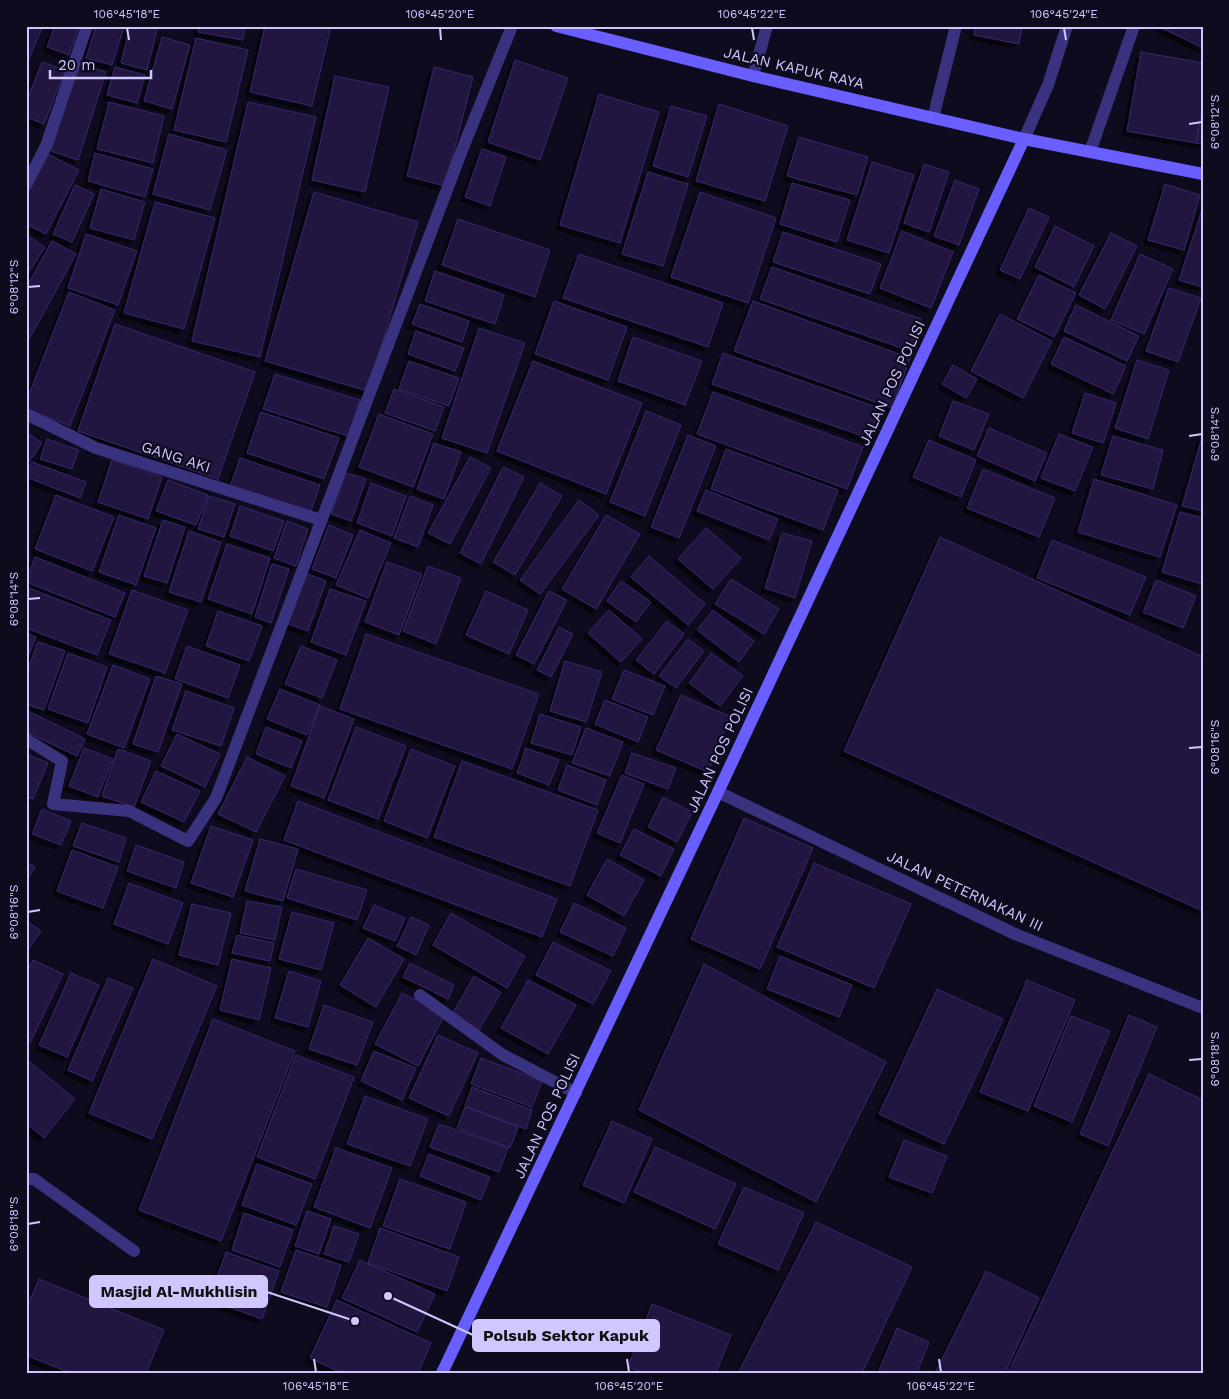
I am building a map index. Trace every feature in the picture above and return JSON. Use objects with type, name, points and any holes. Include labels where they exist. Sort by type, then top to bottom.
[{"type":"street","points":[[26,185],[46,146],[87,26]]},
{"type":"street","points":[[26,739],[62,761],[53,804],[129,811],[188,842],[216,798],[512,26]]},
{"type":"street","name":"JALAN KAPUK RAYA","points":[[556,26],[753,76],[1024,139],[1203,174]]},
{"type":"street","points":[[753,76],[767,26]]},
{"type":"street","points":[[933,118],[956,26]]},
{"type":"street","points":[[1024,139],[1048,85],[1067,26]]},
{"type":"street","points":[[1090,152],[1134,26]]},
{"type":"street","name":"JALAN POS POLISI","points":[[442,1373],[718,792],[1024,139]]},
{"type":"street","name":"GANG AKI","points":[[26,414],[96,448],[321,520]]},
{"type":"street","name":"JALAN PETERNAKAN III","points":[[718,792],[1015,934],[1203,1008]]},
{"type":"street","points":[[420,995],[503,1055],[576,1093]]},
{"type":"street","points":[[26,1179],[34,1179],[134,1251]]},
{"type":"building","points":[[26,26],[43,26],[26,65]]},
{"type":"building","points":[[55,26],[79,26],[69,55],[47,47]]},
{"type":"building","points":[[96,26],[124,26],[112,65],[86,58]]},
{"type":"building","points":[[130,26],[158,26],[147,70],[121,63]]},
{"type":"building","points":[[199,26],[245,26],[243,40],[198,32]]},
{"type":"building","points":[[265,26],[331,26],[312,106],[250,92]]},
{"type":"building","points":[[975,26],[1022,26],[1019,44],[974,35]]},
{"type":"building","points":[[1160,26],[1203,26],[1203,48],[1160,27]]},
{"type":"building","points":[[162,37],[190,45],[172,109],[144,101]]},
{"type":"building","points":[[196,38],[248,50],[226,142],[174,130]]},
{"type":"building","points":[[1141,52],[1203,63],[1203,105],[1196,143],[1127,131]]},
{"type":"building","points":[[515,60],[568,78],[540,160],[488,142]]},
{"type":"building","points":[[42,62],[65,70],[44,124],[26,117],[26,102]]},
{"type":"building","points":[[79,64],[106,72],[78,160],[51,151]]},
{"type":"building","points":[[115,67],[145,75],[137,103],[107,95]]},
{"type":"building","points":[[434,67],[473,77],[445,186],[407,176]]},
{"type":"building","points":[[335,76],[389,87],[365,192],[312,180]]},
{"type":"building","points":[[599,94],[659,112],[620,243],[560,225]]},
{"type":"building","points":[[109,102],[164,116],[153,163],[97,149]]},
{"type":"building","points":[[248,102],[316,117],[260,357],[192,341]]},
{"type":"building","points":[[719,104],[788,126],[765,201],[696,181]]},
{"type":"building","points":[[1203,105],[1203,144],[1196,143]]},
{"type":"building","points":[[671,106],[707,116],[688,177],[653,166]]},
{"type":"building","points":[[169,134],[227,150],[210,210],[153,194]]},
{"type":"building","points":[[799,137],[868,157],[857,195],[787,176]]},
{"type":"building","points":[[482,149],[506,157],[490,206],[465,197]]},
{"type":"building","points":[[46,153],[79,170],[46,234],[26,224],[26,193]]},
{"type":"building","points":[[95,153],[153,169],[145,197],[88,181]]},
{"type":"building","points":[[872,162],[914,175],[889,253],[847,240]]},
{"type":"building","points":[[924,164],[949,172],[929,232],[904,223]]},
{"type":"building","points":[[648,172],[688,184],[663,266],[622,254]]},
{"type":"building","points":[[955,180],[979,189],[959,245],[934,236]]},
{"type":"building","points":[[792,183],[850,200],[837,242],[780,224]]},
{"type":"building","points":[[1165,184],[1200,195],[1184,250],[1148,240]]},
{"type":"building","points":[[75,185],[94,194],[72,242],[53,234]]},
{"type":"building","points":[[101,189],[145,202],[134,240],[90,228]]},
{"type":"building","points":[[314,192],[418,222],[368,391],[265,361]]},
{"type":"building","points":[[700,192],[776,218],[748,303],[671,277]]},
{"type":"building","points":[[155,202],[215,218],[184,329],[124,313]]},
{"type":"building","points":[[1203,207],[1203,287],[1179,280]]},
{"type":"building","points":[[1029,208],[1049,217],[1020,279],[1000,270]]},
{"type":"building","points":[[458,219],[550,250],[535,297],[442,265]]},
{"type":"building","points":[[1055,226],[1094,246],[1074,287],[1035,267]]},
{"type":"building","points":[[902,231],[953,252],[931,308],[880,288]]},
{"type":"building","points":[[783,232],[881,264],[870,294],[773,262]]},
{"type":"building","points":[[1111,233],[1137,246],[1105,309],[1079,295]]},
{"type":"building","points":[[86,234],[137,251],[118,305],[68,288]]},
{"type":"building","points":[[26,235],[45,247],[26,276]]},
{"type":"building","points":[[52,241],[76,254],[26,345],[26,288]]},
{"type":"building","points":[[579,254],[723,303],[708,347],[563,298]]},
{"type":"building","points":[[1140,254],[1173,269],[1144,334],[1111,320]]},
{"type":"building","points":[[772,267],[921,319],[910,351],[760,299]]},
{"type":"building","points":[[435,271],[504,295],[495,324],[425,301]]},
{"type":"building","points":[[1039,275],[1076,293],[1054,337],[1017,319]]},
{"type":"building","points":[[1169,288],[1201,298],[1178,362],[1146,351]]},
{"type":"building","points":[[69,292],[115,310],[70,426],[26,409],[26,402]]},
{"type":"building","points":[[554,301],[627,327],[608,380],[535,354]]},
{"type":"building","points":[[753,301],[910,358],[892,408],[734,351]]},
{"type":"building","points":[[420,304],[469,321],[462,342],[412,324]]},
{"type":"building","points":[[1076,305],[1139,336],[1127,361],[1064,331]]},
{"type":"building","points":[[1000,314],[1052,341],[1023,398],[971,371]]},
{"type":"building","points":[[115,324],[255,372],[218,479],[78,431]]},
{"type":"building","points":[[479,328],[525,343],[487,453],[442,438]]},
{"type":"building","points":[[416,331],[464,348],[455,371],[408,354]]},
{"type":"building","points":[[633,337],[702,361],[685,405],[618,381]]},
{"type":"building","points":[[1064,337],[1126,366],[1113,394],[1051,364]]},
{"type":"building","points":[[723,353],[879,408],[869,438],[712,384]]},
{"type":"building","points":[[1137,360],[1169,370],[1148,439],[1115,428]]},
{"type":"building","points":[[409,361],[459,378],[449,406],[399,389]]},
{"type":"building","points":[[533,361],[642,403],[606,494],[497,451]]},
{"type":"building","points":[[953,365],[977,379],[966,398],[942,384]]},
{"type":"building","points":[[275,374],[360,400],[348,436],[263,409]]},
{"type":"building","points":[[394,389],[444,407],[435,431],[385,413]]},
{"type":"building","points":[[713,392],[863,447],[847,489],[697,434]]},
{"type":"building","points":[[1085,393],[1116,403],[1103,443],[1072,433]]},
{"type":"building","points":[[953,401],[989,414],[974,450],[939,436]]},
{"type":"building","points":[[646,411],[681,425],[645,516],[610,502]]},
{"type":"building","points":[[261,412],[339,438],[324,479],[247,453]]},
{"type":"building","points":[[379,414],[433,434],[413,487],[359,467]]},
{"type":"building","points":[[989,428],[1047,453],[1035,481],[977,456]]},
{"type":"building","points":[[26,432],[42,443],[26,466]]},
{"type":"building","points":[[1059,434],[1093,447],[1075,491],[1041,478]]},
{"type":"building","points":[[1203,434],[1203,511],[1182,506]]},
{"type":"building","points":[[688,435],[716,446],[679,538],[651,527]]},
{"type":"building","points":[[1113,436],[1163,450],[1153,489],[1101,475]]},
{"type":"building","points":[[47,439],[79,450],[72,469],[40,459]]},
{"type":"building","points":[[929,440],[976,460],[961,497],[913,477]]},
{"type":"building","points":[[434,443],[461,452],[444,499],[417,489]]},
{"type":"building","points":[[726,449],[838,490],[823,530],[711,489]]},
{"type":"building","points":[[470,457],[491,468],[450,544],[428,533]]},
{"type":"building","points":[[240,458],[320,485],[310,514],[230,487]]},
{"type":"building","points":[[112,460],[162,477],[148,519],[98,502]]},
{"type":"building","points":[[32,462],[86,482],[80,498],[26,477]]},
{"type":"building","points":[[503,467],[524,477],[481,564],[460,553]]},
{"type":"building","points":[[983,469],[1055,498],[1039,537],[967,508]]},
{"type":"building","points":[[346,473],[366,479],[351,521],[331,514]]},
{"type":"building","points":[[1094,479],[1177,505],[1160,557],[1078,532]]},
{"type":"building","points":[[168,480],[208,495],[196,525],[156,511]]},
{"type":"building","points":[[371,483],[406,496],[392,536],[357,523]]},
{"type":"building","points":[[540,483],[562,496],[515,575],[493,562]]},
{"type":"building","points":[[706,490],[778,519],[769,540],[697,511]]},
{"type":"building","points":[[56,495],[114,517],[92,571],[35,549]]},
{"type":"building","points":[[209,496],[235,504],[224,537],[198,529]]},
{"type":"building","points":[[410,496],[433,505],[418,547],[394,538]]},
{"type":"building","points":[[579,500],[599,515],[540,594],[520,580]]},
{"type":"building","points":[[240,506],[284,521],[273,551],[230,536]]},
{"type":"building","points":[[1180,512],[1203,518],[1202,584],[1162,572]]},
{"type":"building","points":[[119,515],[156,528],[136,585],[99,572]]},
{"type":"building","points":[[606,515],[640,534],[596,609],[562,589]]},
{"type":"building","points":[[163,520],[185,527],[167,583],[144,576]]},
{"type":"building","points":[[287,521],[308,529],[296,566],[274,558]]},
{"type":"building","points":[[329,525],[353,535],[336,578],[312,569]]},
{"type":"building","points":[[706,528],[741,558],[713,589],[678,559]]},
{"type":"building","points":[[360,530],[391,543],[368,598],[336,585]]},
{"type":"building","points":[[189,531],[221,542],[201,602],[169,592]]},
{"type":"building","points":[[782,533],[812,541],[795,598],[765,588]]},
{"type":"building","points":[[940,537],[1203,657],[1203,911],[844,751]]},
{"type":"building","points":[[1052,540],[1146,577],[1130,615],[1037,578]]},
{"type":"building","points":[[227,544],[270,558],[252,614],[208,599]]},
{"type":"building","points":[[649,556],[705,604],[688,625],[631,577]]},
{"type":"building","points":[[35,557],[125,593],[115,617],[26,582]]},
{"type":"building","points":[[387,562],[422,574],[399,635],[365,622]]},
{"type":"building","points":[[272,564],[289,569],[271,623],[255,617]]},
{"type":"building","points":[[428,566],[461,578],[436,644],[403,631]]},
{"type":"building","points":[[305,573],[326,581],[308,631],[286,623]]},
{"type":"building","points":[[731,579],[779,609],[764,634],[715,604]]},
{"type":"building","points":[[1156,580],[1196,596],[1183,628],[1143,612]]},
{"type":"building","points":[[621,581],[651,602],[636,622],[607,601]]},
{"type":"building","points":[[26,587],[111,620],[97,655],[26,628]]},
{"type":"building","points":[[330,589],[366,601],[346,655],[311,642]]},
{"type":"building","points":[[132,590],[188,610],[165,673],[109,654]]},
{"type":"building","points":[[486,591],[528,610],[509,654],[466,635]]},
{"type":"building","points":[[549,591],[567,600],[534,664],[516,655]]},
{"type":"building","points":[[609,610],[642,639],[621,662],[588,633]]},
{"type":"building","points":[[713,610],[754,641],[739,662],[697,630]]},
{"type":"building","points":[[218,611],[262,626],[249,661],[206,646]]},
{"type":"building","points":[[667,621],[684,634],[654,674],[636,660]]},
{"type":"building","points":[[559,627],[573,634],[551,677],[537,670]]},
{"type":"building","points":[[26,633],[36,637],[26,662]]},
{"type":"building","points":[[366,634],[539,694],[512,769],[340,709]]},
{"type":"building","points":[[688,639],[704,651],[676,688],[659,676]]},
{"type":"building","points":[[38,642],[65,651],[44,710],[26,704],[26,674]]},
{"type":"building","points":[[187,646],[240,665],[228,698],[175,679]]},
{"type":"building","points":[[301,646],[337,660],[322,698],[285,684]]},
{"type":"building","points":[[68,653],[107,667],[88,723],[48,709]]},
{"type":"building","points":[[711,653],[743,676],[720,706],[689,683]]},
{"type":"building","points":[[565,661],[602,672],[586,722],[550,711]]},
{"type":"building","points":[[113,665],[150,679],[124,748],[87,734]]},
{"type":"building","points":[[624,670],[665,686],[653,715],[612,699]]},
{"type":"building","points":[[156,676],[182,684],[158,752],[133,744]]},
{"type":"building","points":[[280,689],[320,705],[307,735],[267,719]]},
{"type":"building","points":[[186,691],[234,708],[221,746],[172,730]]},
{"type":"building","points":[[681,695],[731,717],[708,772],[656,750]]},
{"type":"building","points":[[605,700],[648,717],[638,742],[595,724]]},
{"type":"building","points":[[320,706],[354,719],[324,798],[291,786]]},
{"type":"building","points":[[28,711],[85,739],[77,756],[26,732]]},
{"type":"building","points":[[540,714],[581,727],[572,755],[531,743]]},
{"type":"building","points":[[266,727],[302,741],[291,768],[256,754]]},
{"type":"building","points":[[356,727],[406,746],[378,819],[328,800]]},
{"type":"building","points":[[586,728],[623,742],[610,776],[572,763]]},
{"type":"building","points":[[177,734],[220,754],[205,787],[161,766]]},
{"type":"building","points":[[84,748],[113,759],[98,797],[69,786]]},
{"type":"building","points":[[526,748],[559,760],[549,785],[517,773]]},
{"type":"building","points":[[118,749],[151,761],[134,807],[102,796]]},
{"type":"building","points":[[411,749],[455,766],[427,838],[384,821]]},
{"type":"building","points":[[632,753],[676,768],[668,789],[625,773]]},
{"type":"building","points":[[26,754],[48,763],[33,799],[26,797]]},
{"type":"building","points":[[247,757],[285,776],[256,832],[218,814]]},
{"type":"building","points":[[462,761],[598,810],[570,886],[434,837]]},
{"type":"building","points":[[567,765],[606,780],[597,805],[558,790]]},
{"type":"building","points":[[156,771],[200,791],[184,822],[141,802]]},
{"type":"building","points":[[622,775],[644,784],[620,843],[597,833]]},
{"type":"building","points":[[663,797],[692,812],[677,842],[648,827]]},
{"type":"building","points":[[298,801],[557,899],[542,937],[284,840]]},
{"type":"building","points":[[42,809],[71,821],[61,845],[32,834]]},
{"type":"building","points":[[744,818],[813,848],[760,969],[691,939]]},
{"type":"building","points":[[82,823],[126,838],[119,862],[73,846]]},
{"type":"building","points":[[211,826],[253,840],[233,897],[191,883]]},
{"type":"building","points":[[634,829],[674,849],[661,876],[620,855]]},
{"type":"building","points":[[260,839],[298,849],[283,901],[245,891]]},
{"type":"building","points":[[136,845],[184,862],[176,888],[127,871]]},
{"type":"building","points":[[72,850],[118,867],[103,908],[57,891]]},
{"type":"building","points":[[607,859],[644,880],[624,916],[587,895]]},
{"type":"building","points":[[26,862],[35,867],[26,881]]},
{"type":"building","points":[[814,863],[911,904],[874,988],[777,947]]},
{"type":"building","points":[[296,869],[367,890],[357,920],[287,898]]},
{"type":"building","points":[[129,883],[183,903],[168,944],[114,924]]},
{"type":"building","points":[[247,901],[282,907],[275,940],[240,933]]},
{"type":"building","points":[[574,903],[626,928],[613,956],[560,932]]},
{"type":"building","points":[[192,904],[231,913],[218,965],[179,955]]},
{"type":"building","points":[[374,905],[405,918],[395,941],[363,928]]},
{"type":"building","points":[[292,912],[334,923],[321,970],[279,959]]},
{"type":"building","points":[[451,913],[525,956],[507,988],[433,945]]},
{"type":"building","points":[[411,917],[429,925],[416,955],[397,946]]},
{"type":"building","points":[[26,921],[41,931],[26,953]]},
{"type":"building","points":[[237,935],[274,943],[270,961],[232,953]]},
{"type":"building","points":[[368,938],[404,959],[376,1007],[340,985]]},
{"type":"building","points":[[553,942],[611,971],[593,1004],[536,975]]},
{"type":"building","points":[[780,956],[852,985],[839,1017],[767,989]]},
{"type":"building","points":[[153,959],[217,986],[152,1139],[89,1113]]},
{"type":"building","points":[[232,959],[271,968],[259,1020],[220,1010]]},
{"type":"building","points":[[33,960],[63,974],[30,1043],[26,1041],[26,973]]},
{"type":"building","points":[[410,963],[454,985],[448,999],[403,977]]},
{"type":"building","points":[[704,964],[886,1062],[816,1202],[639,1110]]},
{"type":"building","points":[[289,971],[321,981],[308,1027],[275,1018]]},
{"type":"building","points":[[71,973],[99,985],[67,1057],[39,1045]]},
{"type":"building","points":[[474,976],[501,992],[479,1030],[452,1014]]},
{"type":"building","points":[[108,978],[133,988],[92,1081],[68,1070]]},
{"type":"building","points":[[528,980],[576,1005],[548,1054],[501,1028]]},
{"type":"building","points":[[1027,980],[1075,1000],[1028,1111],[980,1092]]},
{"type":"building","points":[[937,989],[1003,1019],[944,1144],[879,1114]]},
{"type":"building","points":[[402,993],[445,1014],[418,1066],[375,1044]]},
{"type":"building","points":[[324,1005],[373,1022],[357,1065],[309,1049]]},
{"type":"building","points":[[1129,1015],[1157,1027],[1108,1146],[1080,1134]]},
{"type":"building","points":[[1071,1016],[1110,1031],[1072,1122],[1034,1106]]},
{"type":"building","points":[[213,1019],[295,1051],[221,1241],[139,1210]]},
{"type":"building","points":[[438,1035],[478,1053],[449,1116],[409,1098]]},
{"type":"building","points":[[374,1051],[416,1068],[402,1100],[361,1081]]},
{"type":"building","points":[[296,1055],[354,1077],[315,1179],[257,1157]]},
{"type":"building","points":[[481,1058],[542,1081],[532,1107],[471,1084]]},
{"type":"building","points":[[26,1059],[75,1099],[44,1138],[26,1123]]},
{"type":"building","points":[[1149,1074],[1203,1100],[1203,1373],[1008,1373]]},
{"type":"building","points":[[472,1087],[532,1110],[526,1129],[465,1106]]},
{"type":"building","points":[[365,1096],[428,1119],[410,1166],[347,1144]]},
{"type":"building","points":[[465,1107],[518,1127],[510,1148],[457,1128]]},
{"type":"building","points":[[612,1121],[652,1139],[624,1203],[583,1185]]},
{"type":"building","points":[[439,1124],[508,1148],[499,1172],[430,1147]]},
{"type":"building","points":[[904,1140],[947,1156],[932,1193],[889,1177]]},
{"type":"building","points":[[655,1147],[736,1184],[715,1229],[634,1192]]},
{"type":"building","points":[[336,1148],[392,1168],[370,1228],[314,1207]]},
{"type":"building","points":[[429,1154],[490,1177],[481,1200],[420,1176]]},
{"type":"building","points":[[257,1164],[312,1184],[296,1225],[242,1205]]},
{"type":"building","points":[[400,1179],[466,1202],[450,1249],[383,1226]]},
{"type":"building","points":[[744,1187],[804,1213],[778,1270],[718,1244]]},
{"type":"building","points":[[307,1211],[331,1219],[319,1254],[295,1246]]},
{"type":"building","points":[[244,1213],[293,1230],[280,1267],[232,1250]]},
{"type":"building","points":[[816,1222],[912,1267],[862,1373],[738,1373]]},
{"type":"building","points":[[334,1226],[359,1234],[349,1262],[324,1254]]},
{"type":"building","points":[[380,1228],[459,1257],[447,1291],[368,1263]]},
{"type":"building","points":[[296,1250],[341,1265],[327,1307],[281,1292]]},
{"type":"building","points":[[226,1252],[279,1271],[262,1319],[209,1300]]},
{"type":"building","points":[[360,1260],[435,1294],[417,1332],[342,1298]]},
{"type":"building","points":[[986,1271],[1039,1298],[1005,1373],[935,1373]]},
{"type":"building","points":[[39,1279],[164,1330],[146,1373],[70,1373],[26,1355],[26,1309]]},
{"type":"building","points":[[337,1300],[431,1343],[418,1373],[342,1373],[310,1358]]},
{"type":"building","points":[[652,1304],[731,1335],[716,1373],[643,1373],[628,1367]]},
{"type":"building","points":[[897,1328],[929,1342],[917,1373],[878,1373]]},
{"type":"place","name":"Polsub Sektor Kapuk","points":[[388,1296]]},
{"type":"place","name":"Masjid Al-Mukhlisin","points":[[355,1321]]}]
